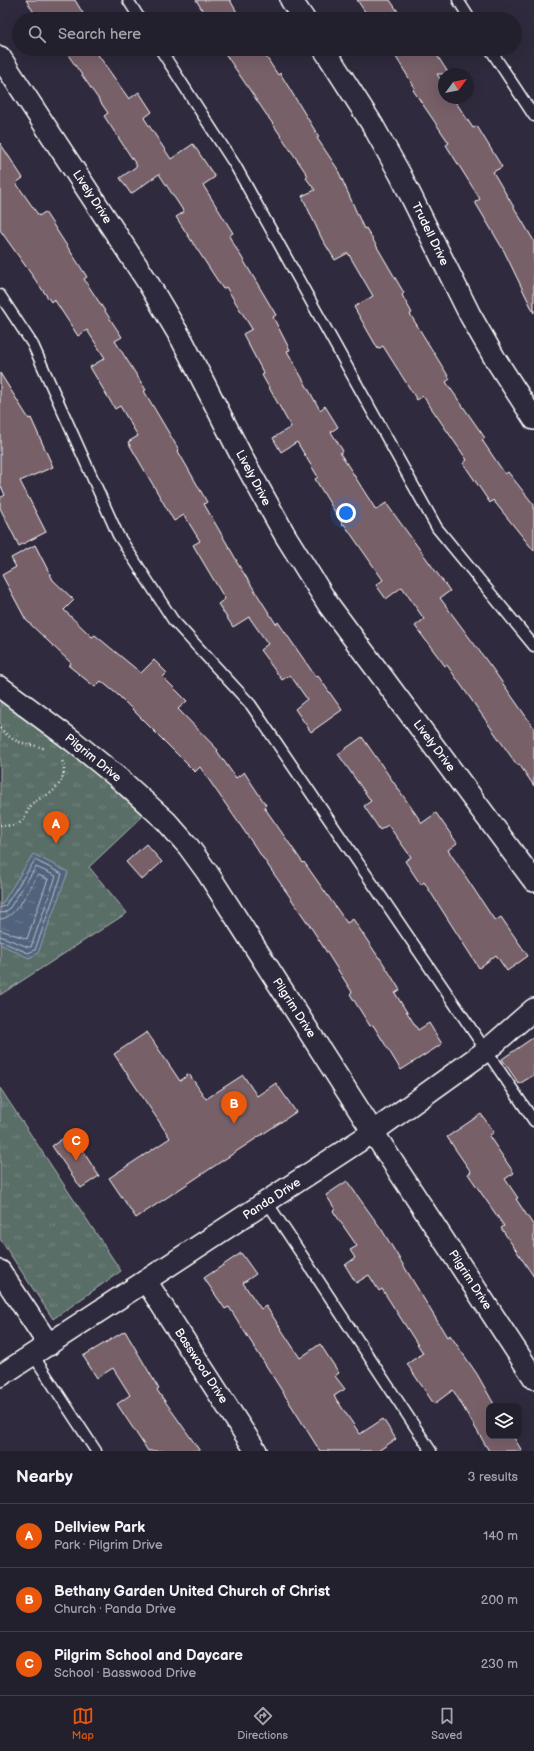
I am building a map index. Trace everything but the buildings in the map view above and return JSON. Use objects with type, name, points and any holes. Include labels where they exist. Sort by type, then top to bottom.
[{"type":"street","points":[[291,0],[299,12]]},
{"type":"street","name":"Trudell Drive","points":[[328,56],[372,124],[397,168],[470,315],[494,358],[534,419]]},
{"type":"street","name":"Lively Drive","points":[[0,57],[148,281],[182,340],[245,464],[284,535],[328,604],[534,882]]},
{"type":"street","name":"Pilgrim Drive","points":[[0,687],[74,742],[121,780],[166,821],[188,846],[207,872],[373,1132],[534,1378]]},
{"type":"street","name":"Panda Drive","points":[[0,1376],[373,1132],[487,1050],[534,1009]]},
{"type":"street","points":[[0,1270],[41,1350]]},
{"type":"street","name":"Basswood Drive","points":[[146,1281],[256,1451]]},
{"type":"lane","points":[[128,0],[136,12]]},
{"type":"lane","points":[[458,0],[466,12]]},
{"type":"lane","points":[[165,56],[235,165],[437,528],[534,646]]},
{"type":"lane","points":[[495,56],[534,116]]},
{"type":"lane","points":[[0,295],[33,345],[118,535],[174,620],[251,705],[534,1121]]},
{"type":"lane","points":[[267,1202],[431,1451]]},
{"type":"lane","points":[[41,1350],[96,1451]]},
{"type":"path","points":[[0,728],[12,740],[51,750]]},
{"type":"path","points":[[0,825],[16,825],[22,821],[33,803],[54,790],[63,779],[65,771],[64,763],[59,756]]},
{"type":"green space","points":[[0,699],[99,776],[143,816],[89,867],[127,913],[0,995]]},
{"type":"green space","points":[[0,1088],[121,1271],[53,1319],[0,1239]]},
{"type":"water","points":[[33,854],[68,872],[38,953],[29,958],[0,944],[0,907]]},
{"type":"place","name":"Dellview Park","points":[[56,844]]},
{"type":"place","name":"Bethany Garden United Church of Christ","points":[[234,1124]]},
{"type":"place","name":"Pilgrim School and Daycare","points":[[76,1161]]}]
